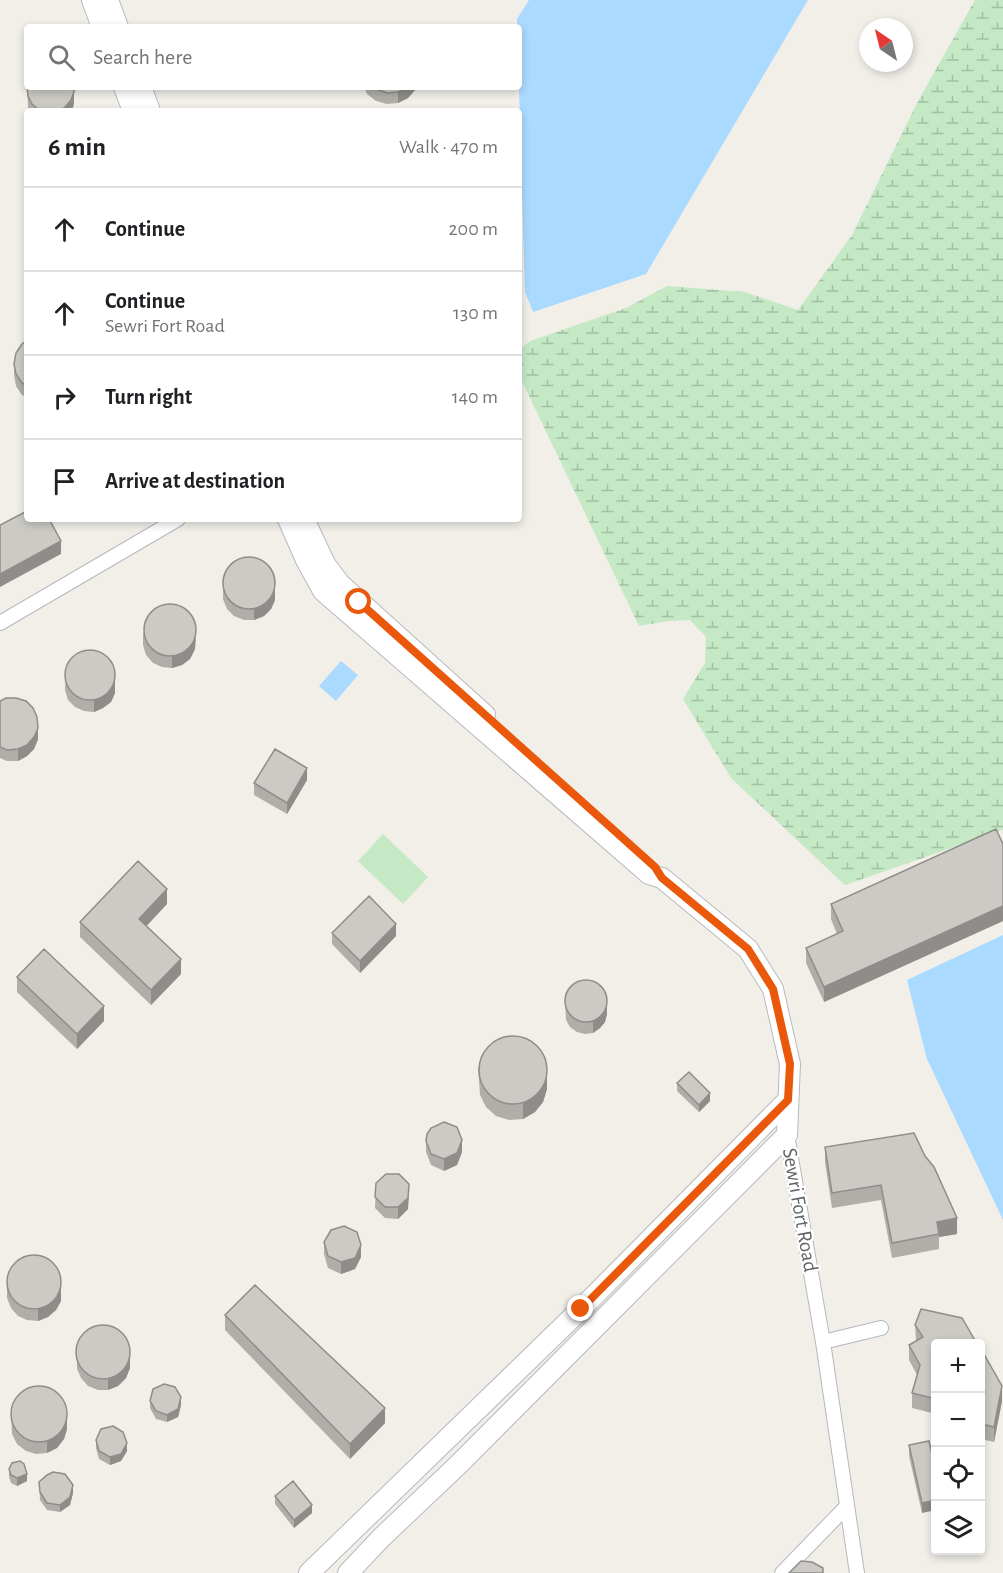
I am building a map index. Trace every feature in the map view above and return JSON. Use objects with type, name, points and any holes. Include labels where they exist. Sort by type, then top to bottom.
[{"type":"street","points":[[92,0],[101,24]]},
{"type":"street","points":[[108,0],[117,24]]},
{"type":"street","points":[[125,90],[132,108]]},
{"type":"street","points":[[142,90],[149,108]]},
{"type":"street","points":[[0,623],[173,522]]},
{"type":"street","name":"Sewri Fort Road","points":[[289,522],[323,591],[395,644],[649,874],[662,878],[748,949],[773,989],[790,1064],[787,1135],[823,1342],[857,1573]]},
{"type":"street","points":[[305,522],[325,564],[340,584],[395,644]]},
{"type":"street","points":[[314,1571],[589,1301],[788,1100]]},
{"type":"street","points":[[348,1573],[787,1135]]},
{"type":"street","points":[[823,1342],[881,1328]]},
{"type":"street","points":[[782,1573],[847,1506]]},
{"type":"green space","points":[[975,0],[1003,0],[1003,830],[845,885],[731,778],[683,699],[705,663],[706,637],[690,620],[639,626],[522,381],[522,348],[530,341],[626,308],[667,286],[745,292],[798,310],[852,235],[917,103]]},
{"type":"green space","points":[[383,834],[428,877],[403,904],[358,861]]},
{"type":"water","points":[[529,0],[808,0],[646,274],[533,312],[525,292],[522,108],[520,108],[519,90],[522,90],[522,24],[517,24],[517,19]]},
{"type":"water","points":[[341,661],[358,675],[336,701],[319,686]]},
{"type":"water","points":[[1003,935],[1003,1220],[927,1059],[907,980]]},
{"type":"building","points":[[27,90],[74,90],[71,100],[64,108],[37,108],[28,96]]},
{"type":"building","points":[[379,90],[402,90],[398,92],[387,93]]},
{"type":"building","points":[[24,342],[24,384],[16,374],[14,364],[16,353]]},
{"type":"building","points":[[24,513],[24,522],[51,522],[61,541],[0,574],[0,525]]},
{"type":"building","points":[[244,557],[254,557],[268,564],[275,583],[268,602],[254,609],[244,609],[234,605],[227,598],[223,588],[223,578],[227,568],[234,561]]},
{"type":"building","points":[[165,604],[175,604],[185,608],[192,615],[196,630],[192,645],[185,652],[175,656],[165,656],[155,652],[148,645],[144,635],[144,625],[148,615],[155,608]]},
{"type":"building","points":[[85,650],[95,650],[108,657],[115,670],[115,680],[108,693],[95,700],[85,700],[76,696],[69,689],[65,680],[65,670],[69,661],[76,654]]},
{"type":"building","points":[[6,698],[26,701],[33,708],[37,717],[38,728],[34,737],[27,745],[18,749],[7,750],[0,747],[0,701]]},
{"type":"building","points":[[275,749],[307,768],[287,803],[254,783]]},
{"type":"building","points":[[996,829],[1003,844],[1003,906],[824,987],[806,948],[843,931],[831,904]]},
{"type":"building","points":[[138,861],[167,889],[139,919],[181,959],[151,990],[80,922]]},
{"type":"building","points":[[369,896],[396,924],[360,961],[332,933]]},
{"type":"building","points":[[44,949],[104,1006],[77,1034],[17,977]]},
{"type":"building","points":[[586,980],[601,986],[607,1001],[601,1016],[586,1022],[571,1016],[565,1001],[571,986]]},
{"type":"building","points":[[520,1036],[532,1042],[541,1051],[547,1063],[545,1083],[537,1094],[520,1104],[506,1104],[489,1094],[481,1083],[479,1063],[489,1046],[500,1038]]},
{"type":"building","points":[[689,1072],[710,1093],[699,1105],[677,1083]]},
{"type":"building","points":[[444,1122],[457,1127],[462,1140],[457,1153],[444,1159],[431,1154],[426,1141],[431,1128]]},
{"type":"building","points":[[914,1133],[925,1156],[934,1167],[957,1218],[937,1222],[939,1234],[892,1243],[881,1185],[832,1193],[825,1147]]},
{"type":"building","points":[[386,1174],[399,1174],[409,1184],[408,1198],[398,1207],[385,1207],[375,1197],[376,1183]]},
{"type":"building","points":[[344,1226],[357,1232],[361,1245],[355,1258],[341,1262],[328,1256],[324,1242],[331,1230]]},
{"type":"building","points":[[34,1255],[44,1257],[53,1263],[59,1272],[61,1282],[59,1292],[53,1301],[44,1307],[34,1309],[24,1307],[15,1301],[9,1292],[7,1282],[9,1272],[15,1263],[24,1257]]},
{"type":"building","points":[[255,1285],[385,1408],[350,1444],[225,1315]]},
{"type":"building","points":[[921,1309],[962,1318],[974,1339],[931,1339],[931,1398],[912,1393],[920,1365],[909,1345],[923,1337],[915,1325]]},
{"type":"building","points":[[103,1325],[113,1327],[122,1333],[128,1342],[130,1352],[128,1362],[122,1371],[113,1377],[103,1379],[93,1377],[84,1371],[78,1362],[76,1352],[78,1342],[84,1333],[93,1327]]},
{"type":"building","points":[[985,1356],[1002,1386],[994,1427],[985,1425]]},
{"type":"building","points":[[164,1384],[175,1387],[181,1397],[178,1409],[167,1415],[156,1411],[150,1401],[153,1389]]},
{"type":"building","points":[[39,1386],[50,1388],[59,1394],[65,1403],[67,1414],[65,1425],[59,1434],[50,1440],[39,1442],[28,1440],[19,1434],[13,1425],[11,1414],[13,1403],[19,1394],[28,1388]]},
{"type":"building","points":[[113,1426],[123,1432],[127,1443],[121,1454],[110,1457],[99,1451],[96,1440],[101,1429]]},
{"type":"building","points":[[929,1441],[931,1501],[922,1503],[909,1445]]},
{"type":"building","points":[[20,1461],[24,1464],[27,1474],[17,1478],[11,1475],[9,1469],[12,1463]]},
{"type":"building","points":[[53,1472],[65,1474],[73,1485],[70,1497],[60,1505],[47,1503],[40,1492],[39,1482]]},
{"type":"building","points":[[293,1481],[312,1505],[294,1520],[275,1496]]},
{"type":"building","points":[[801,1561],[812,1562],[823,1568],[823,1573],[789,1573]]},
{"type":"route","points":[[359,602],[655,867],[662,878],[748,949],[773,989],[790,1064],[788,1100],[581,1309]]}]
